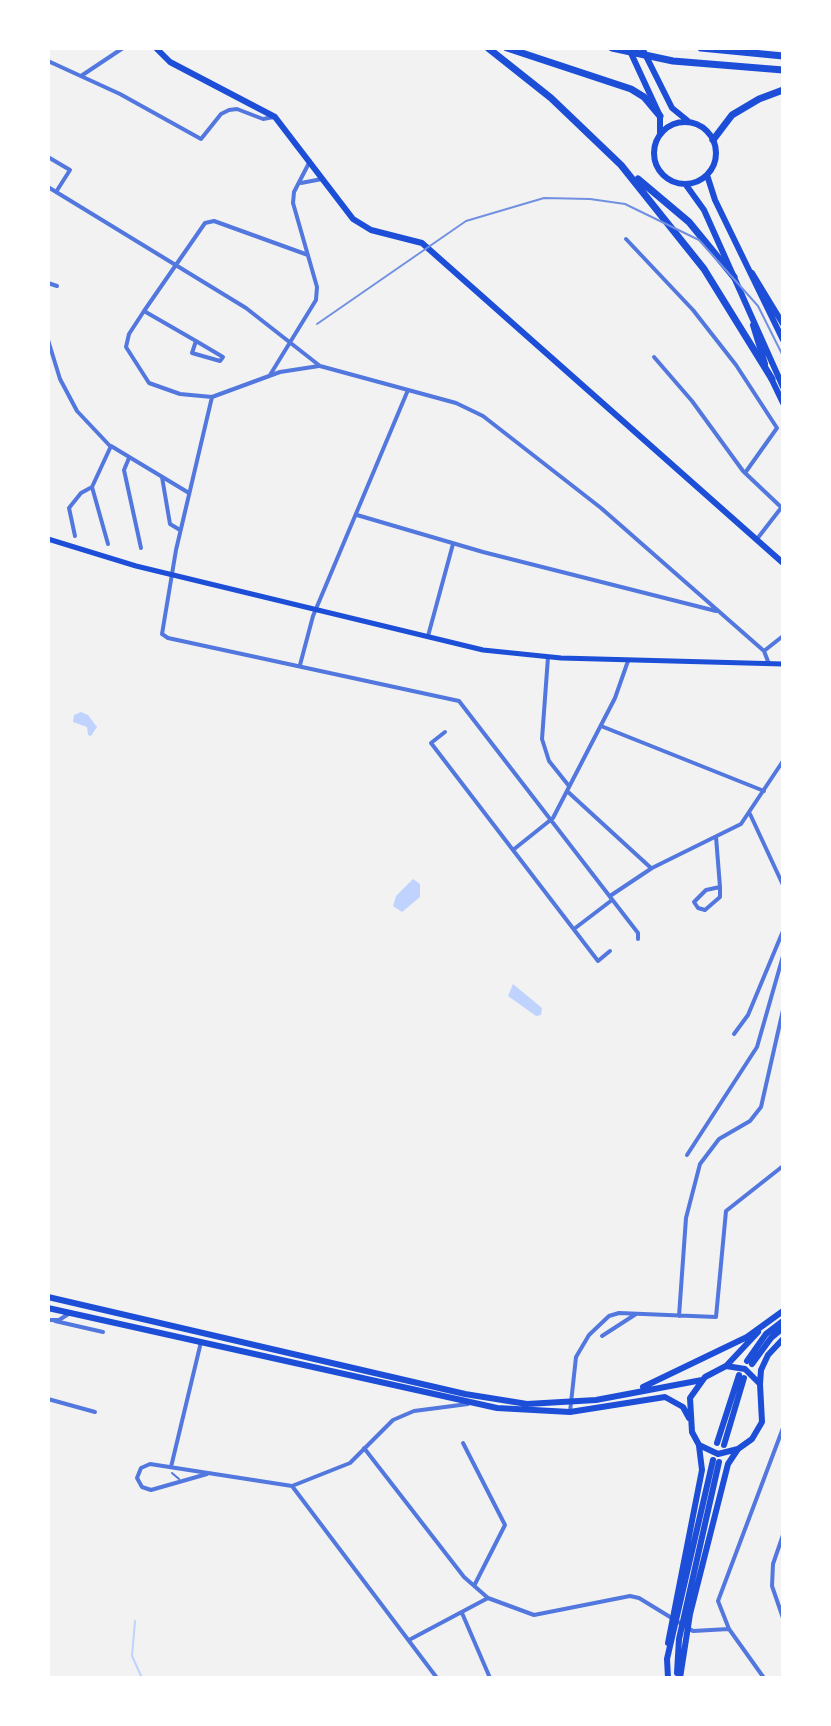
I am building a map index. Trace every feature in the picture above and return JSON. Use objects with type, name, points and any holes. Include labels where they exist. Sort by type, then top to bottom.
[{"type":"highway","points":[[488,48],[574,117],[621,165],[689,222],[734,277]]},
{"type":"highway","points":[[507,48],[631,89],[644,97],[660,116]]},
{"type":"highway","points":[[612,48],[673,61],[783,70]]},
{"type":"highway","points":[[701,48],[783,56]]},
{"type":"highway","points":[[713,140],[732,115],[759,99],[783,90]]},
{"type":"highway","points":[[621,165],[704,269],[772,379]]},
{"type":"main road","points":[[156,48],[170,62],[275,117],[360,225],[422,243],[783,563]]},
{"type":"main road","points":[[628,48],[660,116],[660,134],[654,150],[658,169],[669,180],[686,185],[704,210],[783,387]]},
{"type":"main road","points":[[642,48],[672,108],[701,127],[713,140],[715,161],[707,175],[686,185]]},
{"type":"main road","points":[[660,134],[673,124],[688,121]]},
{"type":"main road","points":[[707,175],[715,200],[783,340]]},
{"type":"main road","points":[[744,261],[764,287],[783,324]]},
{"type":"main road","points":[[748,306],[756,343],[783,403]]},
{"type":"main road","points":[[48,539],[171,574],[483,650],[628,661],[783,664]]},
{"type":"main road","points":[[48,1297],[158,1327],[527,1404],[569,1404],[702,1380],[726,1366],[763,1326],[783,1311]]},
{"type":"main road","points":[[48,1308],[158,1327],[201,1342],[473,1404],[533,1413],[570,1412],[665,1397],[683,1407],[699,1445],[702,1470],[676,1638],[679,1678]]},
{"type":"main road","points":[[783,1321],[766,1334],[749,1363],[783,1328]]},
{"type":"main road","points":[[626,1394],[763,1326]]},
{"type":"main road","points":[[682,1610],[728,1464],[738,1449],[752,1439],[762,1422],[760,1384],[768,1355],[783,1339]]},
{"type":"main road","points":[[726,1366],[745,1369],[760,1384]]},
{"type":"main road","points":[[720,1444],[742,1377]]},
{"type":"main road","points":[[689,1418],[690,1398],[702,1380]]},
{"type":"main road","points":[[699,1445],[718,1454],[738,1449]]},
{"type":"main road","points":[[668,1678],[667,1659],[676,1638],[716,1461]]},
{"type":"street","points":[[81,76],[123,48]]},
{"type":"street","points":[[48,61],[201,139],[221,114],[229,110],[237,109],[263,119],[275,117]]},
{"type":"street","points":[[48,157],[70,170],[56,192]]},
{"type":"street","points":[[268,376],[292,344],[316,300],[308,255],[293,203],[310,161]]},
{"type":"street","points":[[301,183],[323,179]]},
{"type":"street","points":[[48,187],[268,322],[320,366],[456,403],[483,416],[601,508],[764,651],[769,664]]},
{"type":"street","points":[[308,255],[210,221],[197,230],[129,334],[126,347],[149,383],[170,393],[212,397],[268,376],[320,366]]},
{"type":"street","points":[[626,239],[693,310],[736,365],[777,428],[745,473]]},
{"type":"street","points":[[48,283],[57,286]]},
{"type":"street","points":[[144,311],[210,349],[223,357],[220,361],[192,353],[196,341]]},
{"type":"street","points":[[48,340],[60,379],[77,411],[111,446],[189,493]]},
{"type":"street","points":[[654,357],[692,401],[745,473],[782,507],[755,541]]},
{"type":"street","points":[[300,665],[316,609],[408,390]]},
{"type":"street","points":[[212,397],[171,574],[161,625],[164,636],[459,701],[638,933],[638,939]]},
{"type":"street","points":[[75,536],[69,508],[81,493],[92,487],[111,446]]},
{"type":"street","points":[[129,458],[124,470],[141,548]]},
{"type":"street","points":[[162,477],[170,524],[180,530]]},
{"type":"street","points":[[92,487],[108,544]]},
{"type":"street","points":[[357,515],[453,544],[719,611]]},
{"type":"street","points":[[428,636],[453,544]]},
{"type":"street","points":[[764,651],[783,636]]},
{"type":"street","points":[[548,657],[542,739],[549,761],[568,789],[652,868]]},
{"type":"street","points":[[513,850],[551,820],[601,726],[628,661]]},
{"type":"street","points":[[601,726],[764,791]]},
{"type":"street","points":[[445,732],[431,743],[598,961],[610,951]]},
{"type":"street","points":[[574,929],[652,868],[741,824],[783,761]]},
{"type":"street","points":[[750,814],[783,885]]},
{"type":"street","points":[[716,837],[720,887],[720,897],[705,910],[698,908],[694,902],[706,890],[720,887]]},
{"type":"street","points":[[734,1034],[748,1015],[783,931]]},
{"type":"street","points":[[687,1155],[762,1037],[783,956]]},
{"type":"street","points":[[679,1316],[686,1218],[700,1164],[719,1139],[750,1121],[761,1107],[783,1010]]},
{"type":"street","points":[[570,1412],[576,1357],[582,1344],[609,1316],[716,1317],[726,1211],[783,1166]]},
{"type":"street","points":[[55,1321],[70,1313]]},
{"type":"street","points":[[602,1336],[636,1314]]},
{"type":"street","points":[[48,1320],[103,1332]]},
{"type":"street","points":[[171,1470],[201,1342]]},
{"type":"street","points":[[48,1399],[95,1412]]},
{"type":"street","points":[[207,1474],[179,1479],[151,1490],[138,1483],[138,1473],[145,1465],[292,1486],[350,1463],[381,1429],[414,1411],[473,1404]]},
{"type":"street","points":[[764,1678],[729,1629],[718,1601],[783,1428]]},
{"type":"street","points":[[463,1443],[505,1525],[474,1586]]},
{"type":"street","points":[[364,1448],[474,1586],[488,1598],[508,1608],[548,1615],[630,1596],[639,1598],[693,1631],[729,1629]]},
{"type":"street","points":[[292,1486],[437,1678]]},
{"type":"street","points":[[783,1535],[773,1564],[772,1586],[783,1618]]},
{"type":"street","points":[[408,1640],[488,1598]]},
{"type":"street","points":[[462,1613],[490,1678]]},
{"type":"lane","points":[[171,1470],[179,1479]]},
{"type":"water","points":[[81,712],[88,715],[97,727],[91,736],[87,727],[73,722],[74,715]]},
{"type":"water","points":[[413,879],[420,884],[420,897],[402,912],[393,906],[396,896]]},
{"type":"water","points":[[513,984],[542,1008],[541,1015],[536,1016],[508,996]]},
{"type":"waterway","points":[[135,1621],[132,1656],[142,1678]]},
{"type":"tram line","points":[[317,324],[466,221],[544,198],[590,199],[625,204],[699,240],[758,306],[783,356]]}]
